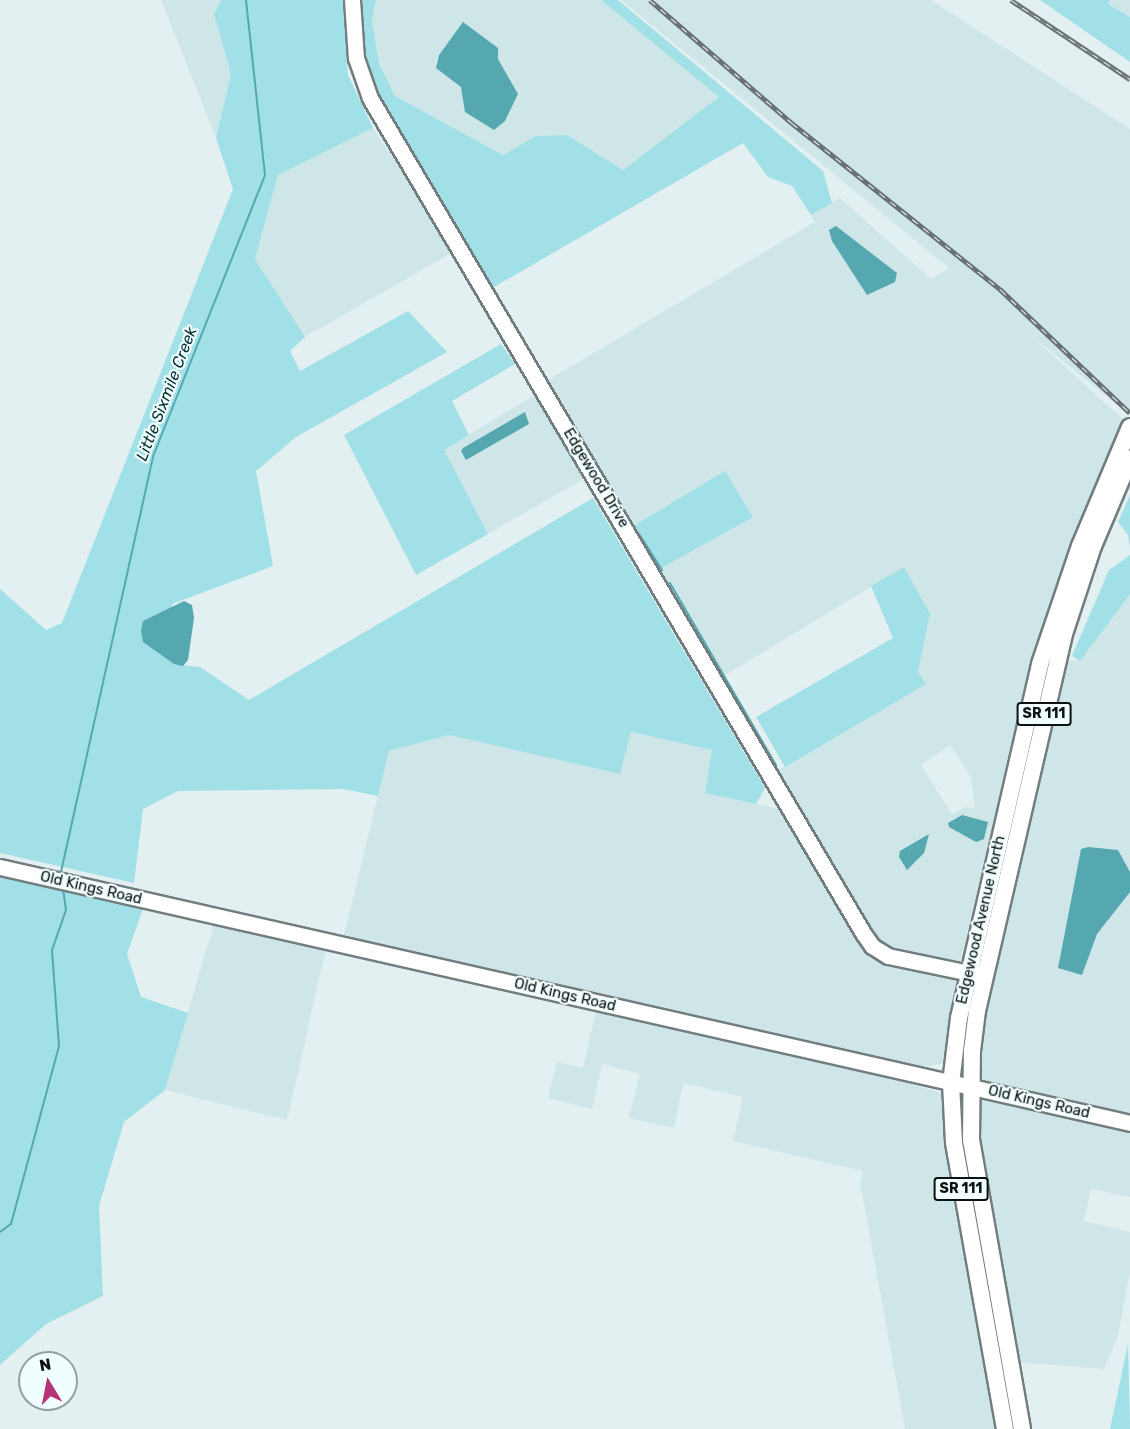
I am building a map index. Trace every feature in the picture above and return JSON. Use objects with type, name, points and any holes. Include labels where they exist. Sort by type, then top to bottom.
[{"type":"main road","name":"Edgewood Avenue North","points":[[1005,1429],[958,1170],[951,1083],[968,972],[1027,712],[1050,631],[1127,434]]},
{"type":"main road","name":"Edgewood Avenue North","points":[[1022,1429],[971,1140],[970,1087],[974,1031],[1064,634],[1094,546],[1130,459]]},
{"type":"street","name":"Edgewood Drive","points":[[352,0],[356,58],[370,98],[872,946],[893,958],[968,972]]},
{"type":"street","name":"Old Kings Road","points":[[0,867],[1130,1123]]},
{"type":"street","points":[[968,972],[985,977]]},
{"type":"shaded area","points":[[161,0],[221,0],[215,14],[231,74],[216,138]]},
{"type":"shaded area","points":[[221,0],[343,0],[348,75],[373,128],[278,175],[255,259],[305,337],[290,351],[300,371],[408,311],[447,352],[296,437],[256,471],[273,566],[172,604],[174,664],[200,667],[249,700],[593,498],[765,788],[756,804],[705,793],[712,750],[631,732],[620,774],[449,735],[389,751],[378,796],[343,789],[178,791],[143,809],[134,883],[0,853],[0,589],[46,630],[62,623],[233,189],[216,138],[231,74],[214,14]]},
{"type":"shaded area","points":[[360,0],[376,0],[372,21],[379,63],[395,96],[503,155],[536,136],[567,135],[623,170],[719,97],[601,0],[618,0],[823,171],[832,203],[811,215],[792,186],[768,177],[743,143],[489,290],[377,92],[364,48]]},
{"type":"shaded area","points":[[376,0],[601,0],[720,97],[623,170],[567,135],[536,136],[503,155],[395,96],[379,63],[372,21]],"holes":[[[461,29],[498,59],[518,94],[505,121],[494,130],[463,95],[461,87],[435,62]]]},
{"type":"shaded area","points":[[621,0],[931,0],[1130,129],[1130,415],[1029,334],[1123,419],[1064,572],[1016,726],[960,963],[903,954],[884,947],[872,936],[774,773],[925,684],[918,672],[930,614],[904,567],[719,679],[656,571],[753,516],[725,472],[630,528],[543,383],[815,222],[811,215],[840,198],[931,279],[949,268]],"holes":[[[950,745],[971,777],[975,808],[964,807],[952,814],[921,765]]]},
{"type":"shaded area","points":[[1040,0],[1110,0],[1108,4],[1130,17],[1130,62]]},
{"type":"shaded area","points":[[1110,0],[1130,0],[1130,17],[1107,4]]},
{"type":"shaded area","points":[[463,22],[498,48],[498,59],[518,94],[505,121],[494,130],[465,112],[461,87],[436,68],[439,55]]},
{"type":"shaded area","points":[[373,128],[455,251],[305,337],[255,259],[278,175]]},
{"type":"shaded area","points":[[836,226],[897,273],[895,282],[867,295],[832,241],[829,230]]},
{"type":"shaded area","points":[[501,344],[515,364],[452,401],[469,435],[444,450],[488,534],[416,575],[344,435]]},
{"type":"shaded area","points":[[537,394],[587,477],[488,534],[443,450]]},
{"type":"shaded area","points":[[525,412],[529,424],[466,460],[461,451],[463,448]]},
{"type":"shaded area","points":[[725,471],[753,517],[656,571],[630,528]]},
{"type":"shaded area","points":[[1130,495],[1130,547],[1128,535],[1118,522]]},
{"type":"shaded area","points":[[1130,555],[1130,594],[1080,661],[1072,656],[1109,570]]},
{"type":"shaded area","points":[[904,567],[930,614],[918,672],[926,684],[785,767],[756,717],[893,638],[871,586]]},
{"type":"shaded area","points":[[1130,594],[1130,1118],[996,1087],[979,1077],[980,1033],[1062,662],[1080,660]]},
{"type":"shaded area","points":[[184,601],[192,605],[194,618],[188,660],[183,666],[174,664],[143,642],[141,630],[143,621]]},
{"type":"shaded area","points":[[630,732],[712,750],[705,793],[784,810],[860,941],[954,978],[957,984],[946,1055],[941,1064],[909,1068],[343,939],[389,751],[449,735],[620,774]]},
{"type":"shaded area","points":[[962,815],[988,822],[984,839],[976,842],[949,827],[948,823]]},
{"type":"shaded area","points":[[929,834],[924,853],[907,870],[899,857],[900,851]]},
{"type":"shaded area","points":[[1088,847],[1118,850],[1130,872],[1130,892],[1097,934],[1082,975],[1058,968],[1081,849]]},
{"type":"shaded area","points":[[0,874],[144,906],[127,954],[141,997],[188,1013],[165,1090],[124,1122],[99,1206],[103,1296],[46,1324],[0,1365]]},
{"type":"shaded area","points":[[215,920],[327,945],[287,1120],[165,1090]]},
{"type":"shaded area","points":[[597,1007],[833,1060],[941,1093],[996,1429],[905,1429],[860,1182],[863,1171],[733,1141],[743,1097],[683,1083],[674,1128],[629,1118],[640,1074],[602,1064],[592,1109],[548,1098],[557,1062],[583,1068]]},
{"type":"shaded area","points":[[995,1097],[1130,1127],[1130,1197],[1091,1189],[1084,1221],[1130,1232],[1130,1271],[1118,1336],[1104,1369],[1017,1362],[979,1150],[976,1110],[983,1100]]},
{"type":"shaded area","points":[[1128,1344],[1130,1429],[1110,1429]]},
{"type":"waterway","name":"Little Sixmile Creek","points":[[61,872],[154,454],[265,175],[246,0]]},
{"type":"waterway","points":[[639,534],[662,570]]},
{"type":"waterway","points":[[670,583],[776,765]]},
{"type":"waterway","name":"Little Sixmile Creek","points":[[0,1232],[11,1224],[59,1046],[52,950],[66,910],[63,888]]},
{"type":"railway","points":[[650,0],[792,123],[1001,290],[1130,413]]},
{"type":"railway","points":[[1011,0],[1130,79]]}]
